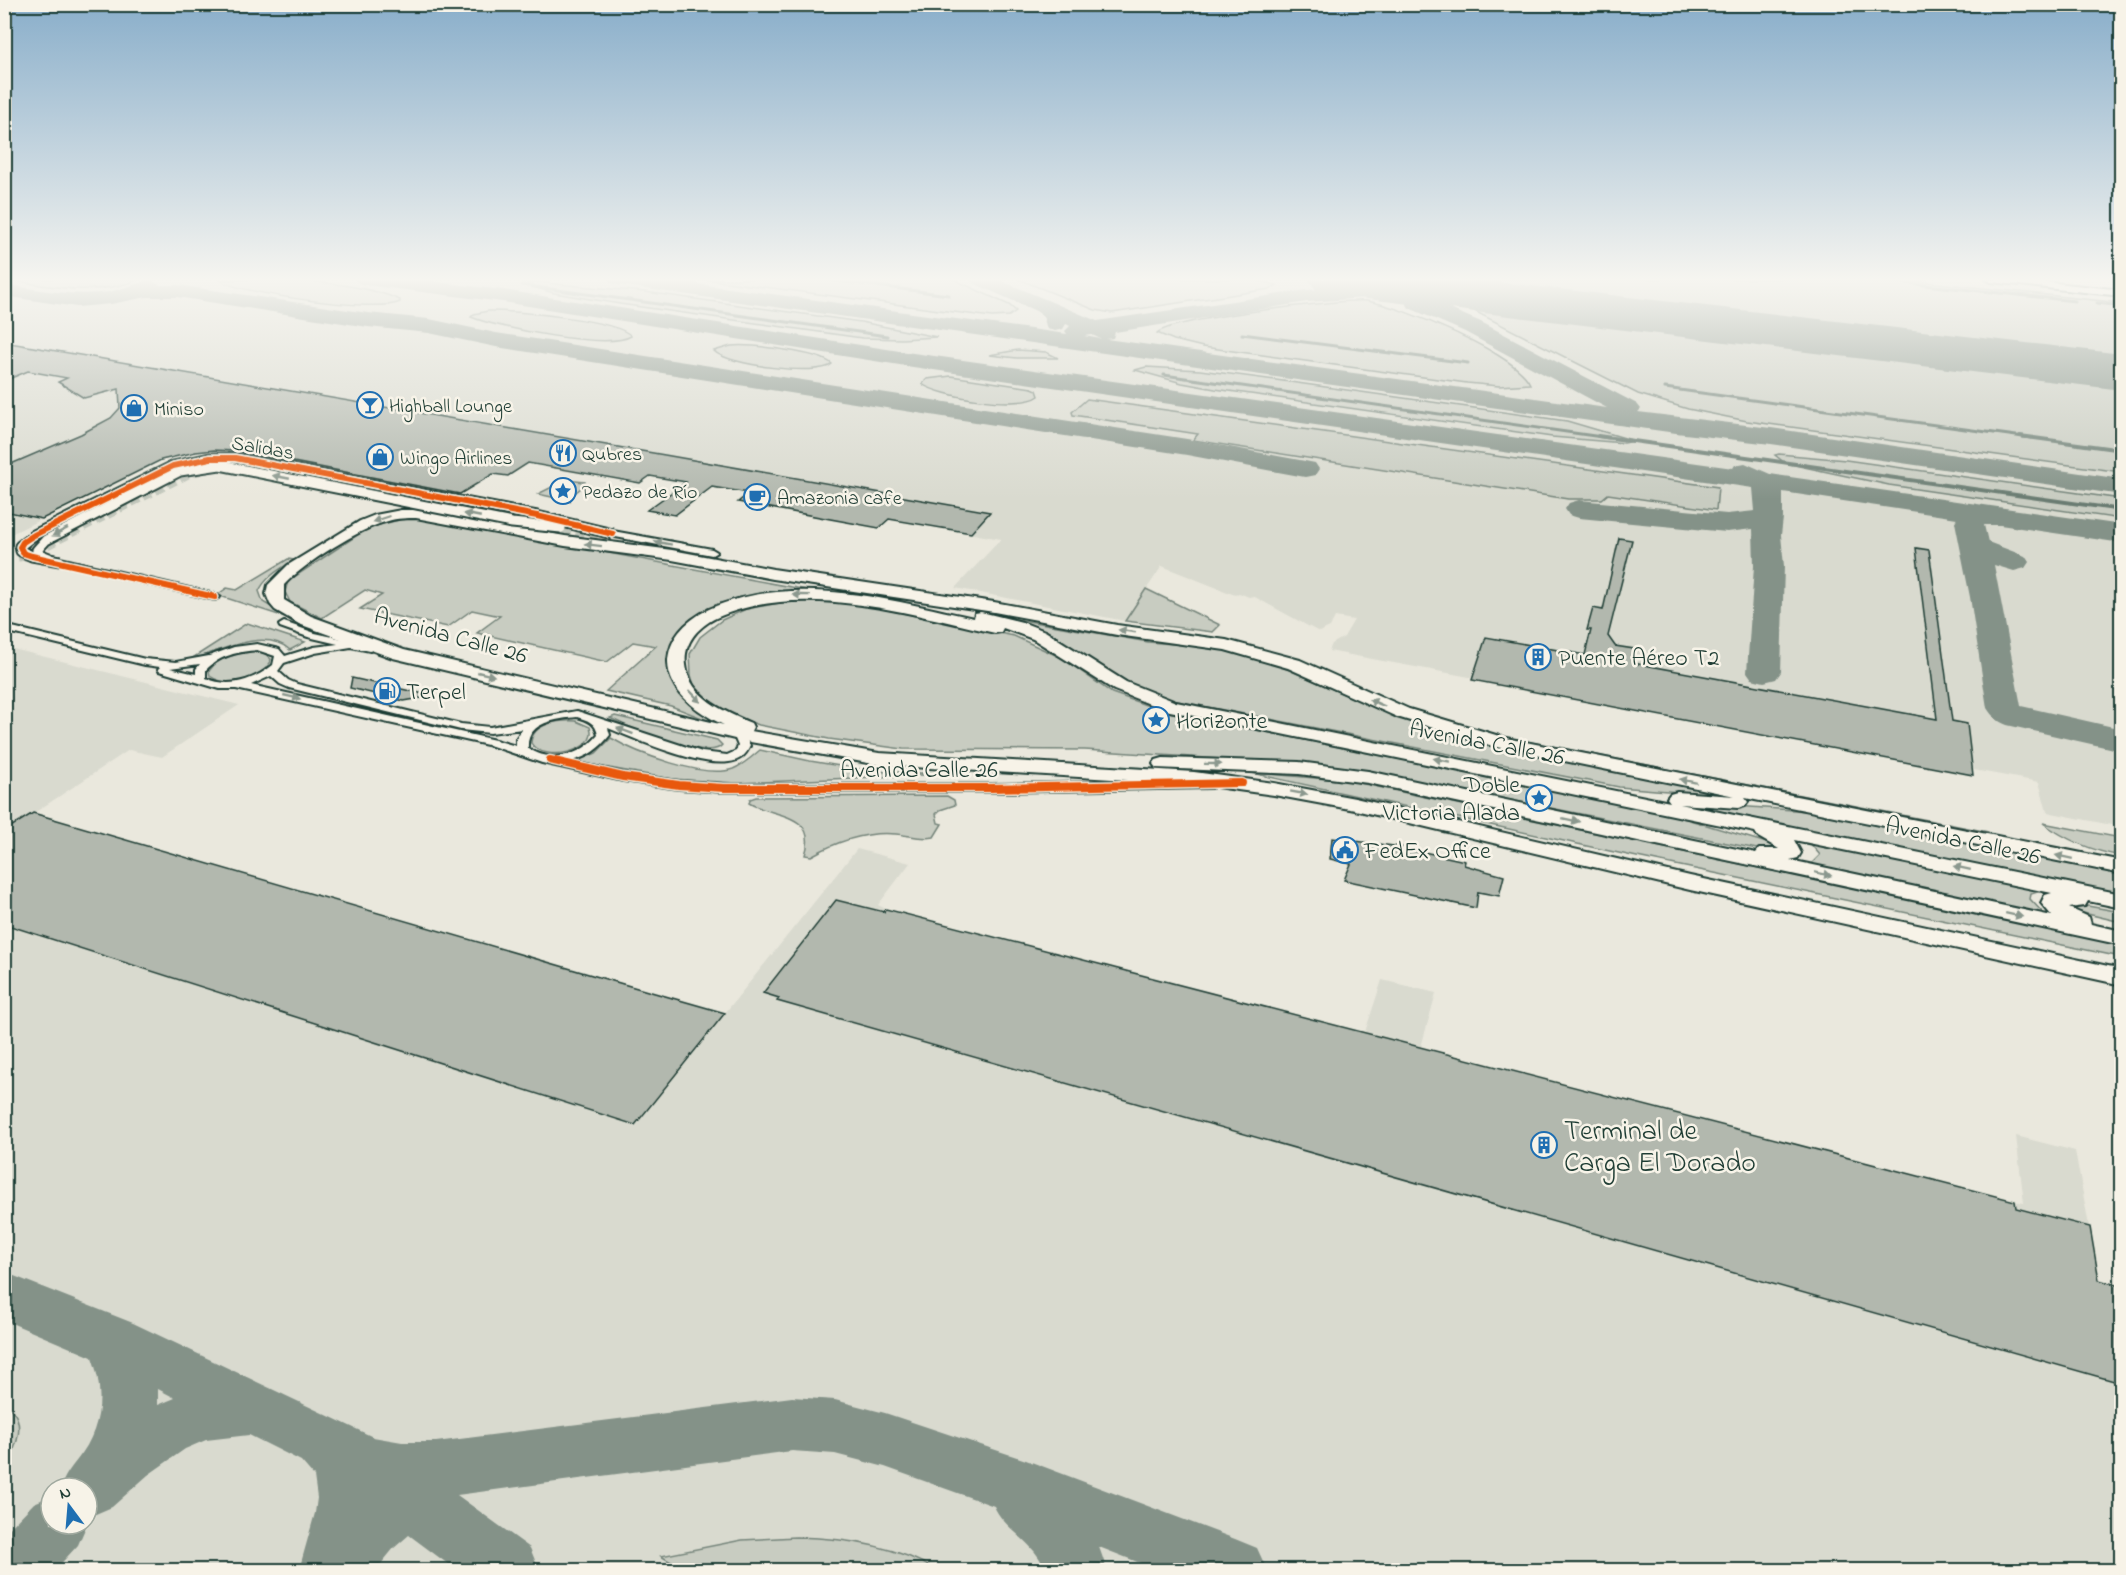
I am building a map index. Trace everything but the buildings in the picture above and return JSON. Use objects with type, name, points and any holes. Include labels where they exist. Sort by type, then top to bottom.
[{"type":"main road","name":"Avenida Calle 26","points":[[2121,868],[1474,736],[1403,713],[1294,664],[1245,649],[1117,630],[994,607],[859,588],[672,555],[565,541],[412,514],[384,517],[367,524],[290,571],[275,586],[276,601],[292,614],[399,654],[740,734],[862,757],[1242,783],[1744,884],[2121,964]]},
{"type":"main road","name":"Avenida Calle 26","points":[[859,588],[1006,623],[1039,635],[1120,686],[1171,706],[1722,817],[2121,901]]},
{"type":"main road","points":[[805,747],[735,723],[693,696],[680,676],[677,665],[680,645],[691,628],[716,612],[754,599],[776,595],[824,596],[990,627],[1063,649]]},
{"type":"main road","name":"Avenida Calle 26","points":[[924,762],[1224,764],[1324,770],[2121,936]]},
{"type":"main road","points":[[1556,783],[1662,796],[1809,806]]},
{"type":"main road","points":[[1671,841],[1771,855],[1782,856],[1791,853],[1787,844],[1776,837],[1722,817]]},
{"type":"main road","name":"Avenida Calle 26","points":[[1474,830],[1633,870],[2121,977]]},
{"type":"main road","points":[[2121,908],[2064,899],[2053,900],[2052,903],[2063,914],[2121,936]]},
{"type":"street","name":"Salidas","points":[[215,597],[27,555],[20,548],[23,542],[34,535],[173,466],[219,457],[244,459],[712,552]]},
{"type":"street","name":"Salidas","points":[[60,561],[39,554],[37,550],[39,545],[180,471],[209,465],[220,465],[512,523],[613,534]]},
{"type":"street","points":[[284,625],[312,635],[399,654]]},
{"type":"street","points":[[4,628],[145,662],[214,685],[234,685],[495,743],[527,754]]},
{"type":"street","name":"Avenida Calle 26","points":[[280,661],[314,650],[358,645]]},
{"type":"street","points":[[145,662],[176,665],[211,659],[233,650],[257,647],[275,651],[280,655],[280,661],[262,678],[234,685]]},
{"type":"street","points":[[201,679],[201,669],[211,659]]},
{"type":"street","points":[[272,671],[293,686],[461,727],[496,729],[577,714],[680,749],[720,759],[729,759],[741,753],[744,746],[740,734]]},
{"type":"street","points":[[550,760],[565,759],[591,750],[604,735],[604,727],[599,721]]},
{"type":"street","points":[[527,754],[520,742],[522,735],[537,723]]},
{"type":"street","name":"Avenida Calle 26","points":[[527,754],[623,777],[679,786],[724,788],[991,788],[1242,783]]},
{"type":"shaded area","points":[[5,352],[2121,352],[2121,827],[2047,812],[2039,782],[1329,651],[1332,644],[1344,637],[1354,620],[1335,617],[1330,627],[1319,632],[1253,596],[1249,597],[1239,593],[1235,595],[1162,566],[1125,621],[955,588],[1001,539],[889,519],[886,522],[712,487],[675,515],[647,510],[685,482],[650,476],[529,463],[508,476],[493,474],[458,496],[214,450],[161,460],[5,537]]},
{"type":"shaded area","points":[[716,352],[797,352],[814,356],[832,364],[824,368],[810,369],[773,368],[722,356]]},
{"type":"shaded area","points":[[1004,352],[1047,352],[1058,358],[1017,358],[989,355]]},
{"type":"shaded area","points":[[1243,352],[1493,352],[1521,372],[1530,384],[1499,386]]},
{"type":"shaded area","points":[[1556,352],[1850,352],[2121,385],[2121,472],[1747,421],[1688,409],[1638,394]]},
{"type":"shaded area","points":[[2074,352],[2121,352],[2121,358]]},
{"type":"shaded area","points":[[1146,367],[1200,370],[1567,421],[1635,441],[1624,443],[1552,437],[1215,389],[1135,370]]},
{"type":"shaded area","points":[[951,376],[1032,388],[1037,390],[1039,396],[1030,400],[999,402],[962,397],[931,389],[922,384],[927,379]]},
{"type":"shaded area","points":[[1087,399],[1718,487],[1716,510],[1608,494],[1602,499],[1568,499],[1193,440],[1198,434],[1073,415],[1072,412]]},
{"type":"shaded area","points":[[1775,455],[1846,460],[2121,499],[2121,519],[1889,485],[1785,463]]},
{"type":"shaded area","points":[[566,480],[585,482],[585,485],[571,496],[570,501],[538,494]]},
{"type":"shaded area","points":[[410,517],[813,591],[775,593],[740,599],[671,647],[668,665],[672,678],[738,732],[671,706],[606,691],[656,646],[633,642],[607,662],[477,633],[500,616],[472,610],[448,627],[360,609],[382,595],[365,590],[322,618],[290,602],[285,592],[288,581],[368,528]]},
{"type":"shaded area","points":[[288,559],[294,560],[270,577],[259,591],[263,602],[291,619],[217,595],[227,588],[237,590]]},
{"type":"shaded area","points":[[1146,589],[1220,625],[1213,632],[1125,621]]},
{"type":"shaded area","points":[[796,600],[839,600],[1014,636],[1062,658],[1112,693],[1163,711],[1673,815],[1777,846],[1776,851],[1345,767],[1085,750],[903,749],[829,739],[759,725],[726,713],[713,704],[694,685],[691,675],[690,654],[700,637],[722,620],[746,609]]},
{"type":"shaded area","points":[[1011,618],[1148,642],[1211,647],[1259,657],[1392,715],[1477,741],[1740,797],[1619,787],[1157,697],[1144,693]]},
{"type":"shaded area","points":[[247,623],[305,642],[290,650],[279,643],[267,640],[239,643],[188,661]]},
{"type":"shaded area","points":[[5,647],[239,705],[162,757],[129,750],[34,813],[725,1013],[857,849],[910,863],[878,905],[886,909],[1365,1032],[1382,980],[1436,993],[1421,1047],[2015,1201],[2024,1203],[2016,1136],[2075,1151],[2099,1279],[2121,1286],[2121,1570],[5,1570]]},
{"type":"shaded area","points":[[246,651],[263,652],[271,659],[270,663],[251,678],[234,682],[217,680],[210,676],[209,671],[217,661]]},
{"type":"shaded area","points":[[1382,699],[1443,721],[1505,737],[1988,832],[1990,837],[1504,740],[1443,724]]},
{"type":"shaded area","points":[[615,716],[717,740],[722,745],[714,749],[686,746],[650,735],[610,718]]},
{"type":"shaded area","points":[[576,721],[590,727],[591,735],[587,743],[579,748],[569,752],[547,753],[537,749],[531,743],[536,731],[541,727],[555,722]]},
{"type":"shaded area","points":[[611,738],[653,757],[689,768],[706,770],[733,769],[760,750],[870,771],[945,774],[737,783],[672,779],[575,762],[596,753]]},
{"type":"shaded area","points":[[1247,772],[1350,781],[2121,945],[2121,957],[1637,857]]},
{"type":"shaded area","points":[[947,796],[954,800],[955,805],[940,810],[936,814],[938,823],[942,824],[934,837],[874,834],[841,842],[811,856],[805,855],[808,841],[799,823],[749,803],[750,799],[756,797]]},
{"type":"shaded area","points":[[1676,802],[1808,811],[2121,872],[2121,895]]},
{"type":"shaded area","points":[[2043,823],[2121,838],[2121,856],[2080,844]]},
{"type":"shaded area","points":[[1808,841],[2044,890],[2031,894],[2030,899],[2046,916],[1809,866],[1820,855]]},
{"type":"shaded area","points":[[2071,903],[2121,912],[2121,922],[2075,911],[2066,905]]},
{"type":"shaded area","points":[[5,1404],[17,1417],[19,1425],[14,1450],[5,1465]]},
{"type":"shaded area","points":[[796,1537],[869,1544],[904,1554],[936,1570],[684,1570],[661,1556],[742,1540]]},
{"type":"waterway","points":[[1386,352],[1468,363]]},
{"type":"waterway","points":[[1164,375],[1609,438]]},
{"type":"waterway","points":[[1665,388],[2031,438]]},
{"type":"waterway","points":[[1598,436],[2122,510]]},
{"type":"waterway","points":[[2020,436],[2122,450]]},
{"type":"taxiway","points":[[577,352],[1187,447],[1305,469]]},
{"type":"taxiway","points":[[864,352],[1763,481]]},
{"type":"taxiway","points":[[1151,352],[1771,436],[2122,487]]},
{"type":"taxiway","points":[[1521,352],[1628,409]]},
{"type":"taxiway","points":[[1745,471],[1763,481]]},
{"type":"taxiway","points":[[1763,481],[2122,534]]},
{"type":"taxiway","points":[[1763,481],[1769,493],[1769,518]]},
{"type":"taxiway","points":[[1579,509],[1727,523],[1769,518]]},
{"type":"taxiway","points":[[1975,547],[1969,522],[1978,517],[2000,516]]},
{"type":"taxiway","points":[[1764,672],[1769,566],[1766,535],[1769,518]]},
{"type":"taxiway","points":[[1975,547],[2014,562]]},
{"type":"taxiway","points":[[1975,547],[1986,597],[2004,708],[2009,714],[2019,718],[2122,740]]},
{"type":"taxiway","points":[[4,1295],[113,1340]]},
{"type":"taxiway","points":[[103,1471],[120,1438],[130,1397],[127,1375],[113,1340]]},
{"type":"taxiway","points":[[113,1340],[322,1442]]},
{"type":"taxiway","points":[[99,1480],[127,1456],[165,1430],[206,1414],[254,1409]]},
{"type":"taxiway","points":[[367,1464],[402,1470],[436,1470],[792,1424],[835,1427],[885,1440],[1026,1489],[1235,1570]]},
{"type":"taxiway","points":[[322,1442],[367,1464]]},
{"type":"taxiway","points":[[322,1442],[342,1470],[347,1498],[344,1528],[330,1568]]},
{"type":"taxiway","points":[[367,1464],[410,1500]]},
{"type":"taxiway","points":[[410,1500],[430,1487]]},
{"type":"taxiway","points":[[1019,1494],[1038,1510],[1061,1537],[1076,1570]]},
{"type":"taxiway","points":[[336,1570],[372,1527],[410,1500]]},
{"type":"taxiway","points":[[410,1500],[508,1570]]},
{"type":"taxiway","points":[[13,1570],[45,1536]]},
{"type":"runway","points":[[1957,352],[2122,372]]},
{"type":"tunnel","points":[[47,545],[188,474],[201,470]]},
{"type":"tunnel","points":[[549,528],[606,540]]},
{"type":"tunnel","points":[[23,561],[22,550],[53,533]]},
{"type":"cycle path","points":[[215,597],[32,556],[23,553],[20,547],[23,542],[34,535],[173,466],[210,458],[235,458],[537,516],[613,534]]},
{"type":"cycle path","points":[[550,760],[623,777],[679,785],[724,788],[991,788],[1242,783]]},
{"type":"place","name":"Highball Lounge","points":[[370,405]]},
{"type":"place","name":"Miniso","points":[[134,408]]},
{"type":"place","name":"Qubres","points":[[563,453]]},
{"type":"place","name":"Wingo Airlines","points":[[380,457]]},
{"type":"place","name":"Pedazo de Río","points":[[563,491]]},
{"type":"place","name":"Amazonia cafe","points":[[757,497]]},
{"type":"place","name":"Puente Aéreo T2","points":[[1538,657]]},
{"type":"place","name":"Terpel","points":[[387,691]]},
{"type":"place","name":"Horizonte","points":[[1156,720]]},
{"type":"place","name":"Doble Victoria Alada","points":[[1539,798]]},
{"type":"place","name":"FedEx Office","points":[[1345,850]]},
{"type":"place","name":"Terminal de Carga El Dorado","points":[[1544,1145]]}]
